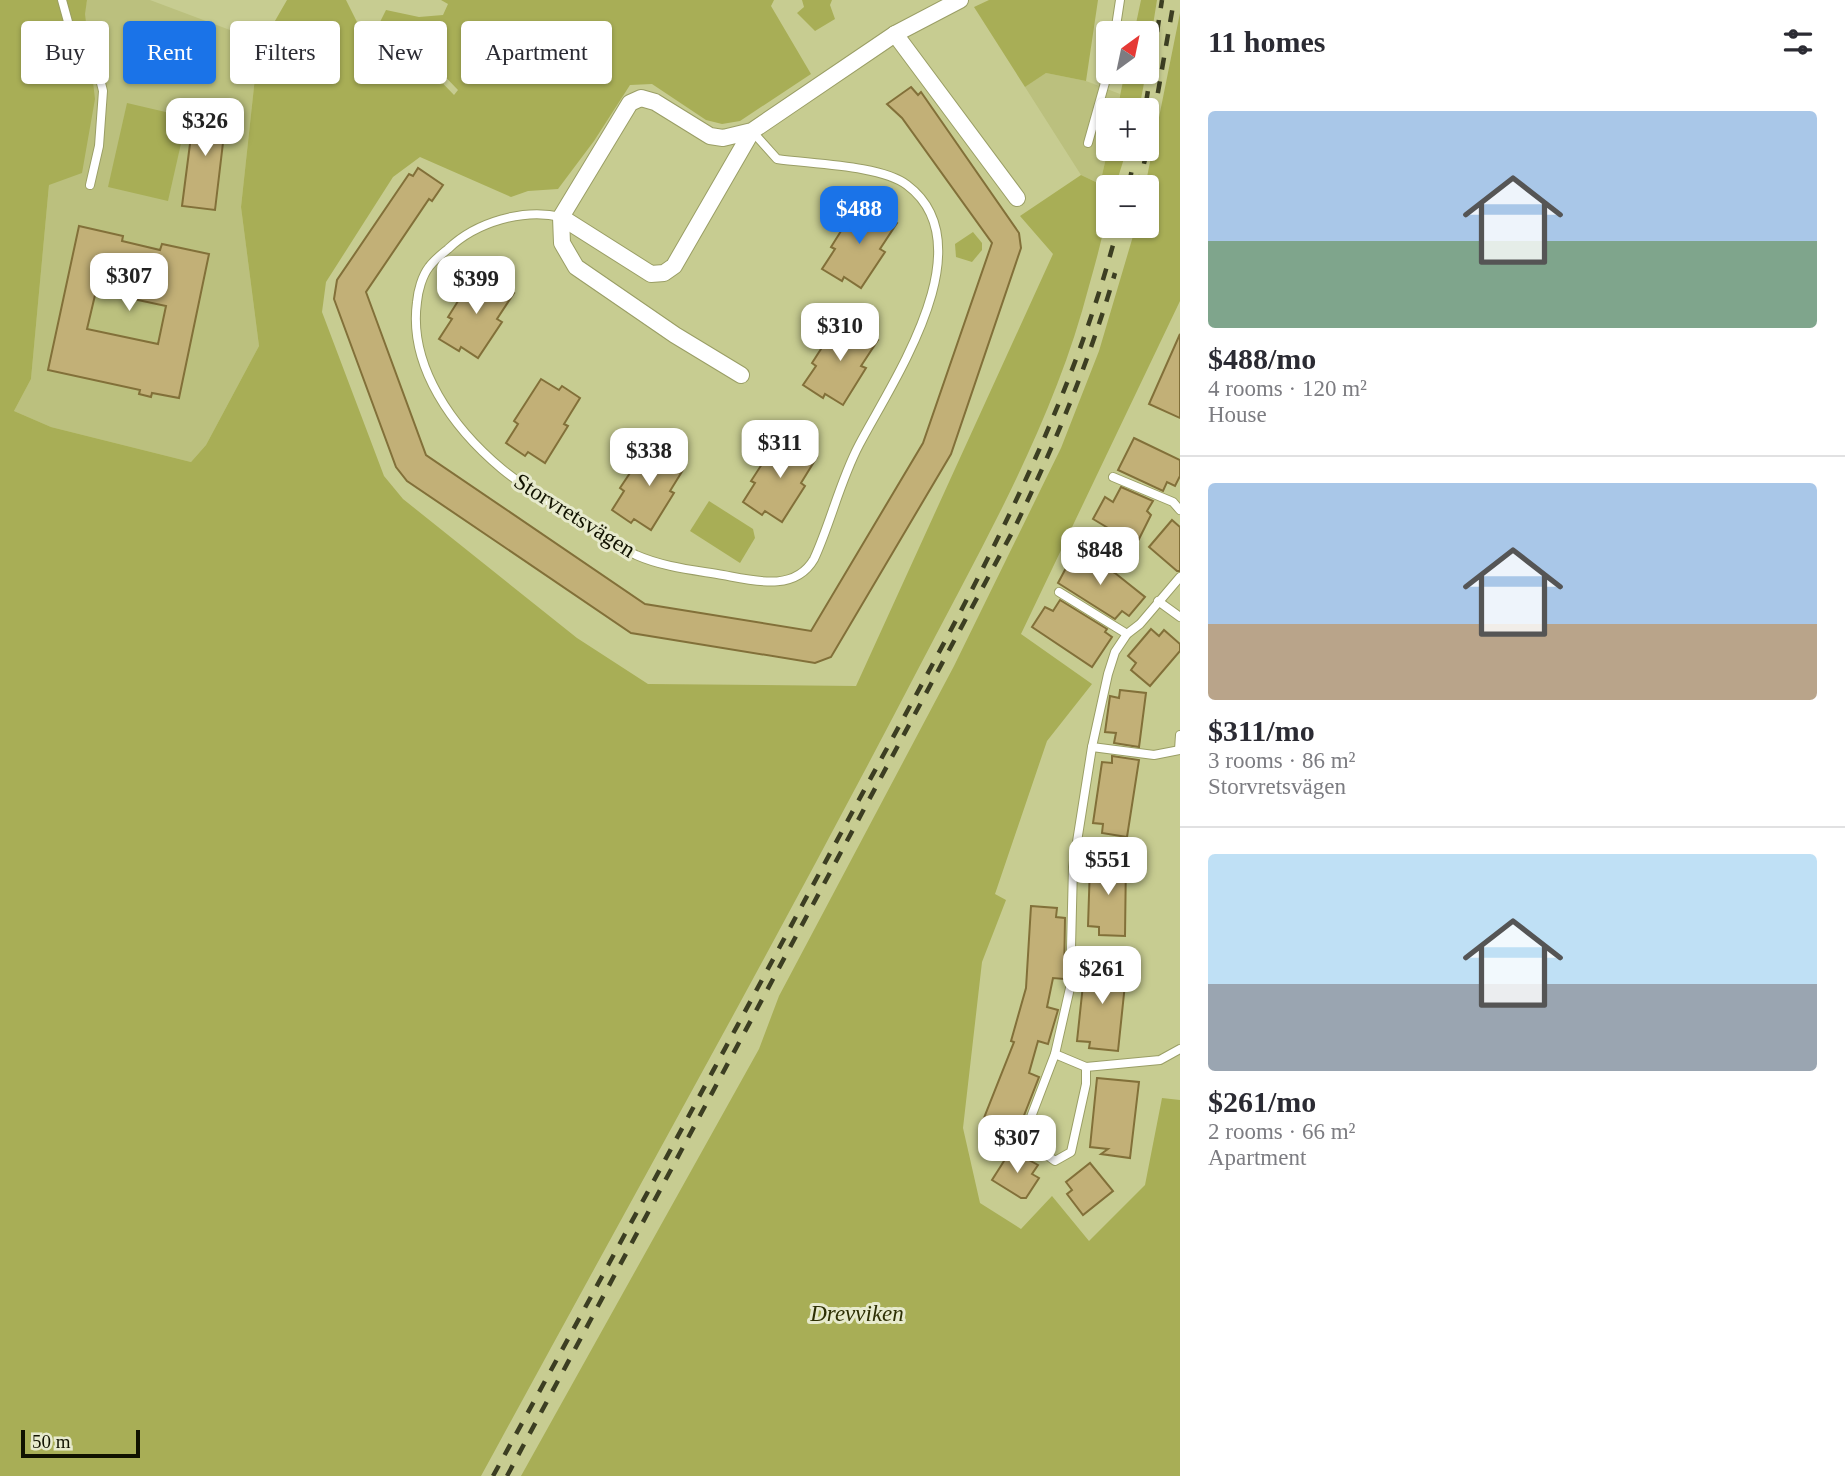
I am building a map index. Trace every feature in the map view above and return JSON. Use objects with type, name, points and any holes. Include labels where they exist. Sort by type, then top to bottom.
[{"type":"street","name":"Storvretsvägen","points":[[752,131],[674,266],[664,273],[652,274],[561,217],[630,103],[641,98],[655,102],[710,136],[723,138],[752,131],[895,34],[960,0]]},
{"type":"street","points":[[895,34],[1017,198]]},
{"type":"street","points":[[561,217],[562,243],[576,267],[675,335],[741,375]]},
{"type":"lane","points":[[62,0],[70,29],[99,75],[103,91],[99,146],[90,185]]},
{"type":"lane","points":[[1117,21],[1121,0]]},
{"type":"lane","points":[[1088,143],[1105,84]]},
{"type":"lane","name":"Storvretsvägen","points":[[561,217],[521,214],[495,222],[452,245],[428,267],[417,296],[417,346],[441,401],[481,448],[513,478],[626,550],[665,564],[754,581],[794,579],[802,575],[814,559],[854,457],[891,390],[921,324],[936,278],[940,249],[925,206],[903,182],[875,172],[777,159],[752,131]]},
{"type":"lane","points":[[1113,477],[1173,502],[1180,510]]},
{"type":"lane","points":[[1173,502],[1180,493]]},
{"type":"lane","points":[[1086,1067],[1086,1084],[1072,1152],[1055,1161],[1023,1138],[1055,1054],[1070,988],[1073,867],[1092,747],[1115,652],[1127,634],[1140,624],[1180,577]]},
{"type":"lane","points":[[1059,592],[1127,634]]},
{"type":"lane","points":[[1158,601],[1180,617]]},
{"type":"lane","points":[[1092,747],[1154,755],[1180,750],[1180,735]]},
{"type":"lane","points":[[1055,1054],[1086,1067],[1160,1060],[1180,1049]]},
{"type":"shaded area","points":[[87,0],[150,0],[206,21],[123,21],[123,84],[216,84],[216,25],[230,30],[230,84],[254,84],[241,207],[259,346],[206,445],[191,462],[51,427],[14,411],[31,379],[49,185],[70,84],[109,84],[109,21],[83,21]]},
{"type":"shaded area","points":[[1046,73],[1086,81],[1120,94],[1119,98],[1096,98],[1096,161],[1105,161],[1102,175],[1096,175],[1096,182],[1081,175],[1025,87]]},
{"type":"green space","points":[[0,0],[87,0],[86,21],[21,21],[21,84],[93,84],[95,99],[82,173],[49,185],[31,379],[14,411],[51,427],[191,462],[206,445],[259,346],[241,207],[254,84],[340,84],[340,21],[275,21],[287,0],[346,0],[356,21],[354,21],[354,84],[443,84],[454,95],[458,90],[447,79],[447,21],[380,21],[386,10],[419,17],[443,15],[448,4],[441,0],[774,0],[771,6],[811,74],[740,121],[722,124],[706,120],[652,84],[630,85],[594,141],[558,189],[528,191],[511,197],[420,157],[393,177],[326,282],[322,312],[384,476],[403,499],[577,638],[648,684],[856,686],[1053,254],[1020,216],[1081,175],[1096,182],[1096,238],[1102,238],[1074,337],[1036,437],[965,580],[809,876],[481,1476],[0,1476]]},
{"type":"green space","points":[[802,0],[832,0],[830,5],[835,19],[815,31],[797,13],[804,7]]},
{"type":"green space","points":[[989,0],[1098,0],[1086,81],[1046,73],[1025,87],[974,7]]},
{"type":"green space","points":[[1141,0],[1157,0],[1154,21],[1137,21]]},
{"type":"green space","name":"Drevviken","points":[[1180,13],[1180,301],[1021,634],[1092,684],[1047,741],[995,894],[1006,900],[982,962],[963,1128],[980,1203],[1021,1229],[1052,1196],[1089,1241],[1145,1185],[1162,1098],[1180,1100],[1180,1476],[521,1476],[759,1049],[779,996],[954,666],[1061,448],[1099,351],[1132,238],[1159,238],[1159,175],[1147,175],[1150,161],[1159,161],[1159,117]]},
{"type":"green space","points":[[1122,84],[1144,84],[1141,98],[1120,98]]},
{"type":"green space","points":[[127,103],[187,117],[168,201],[108,187]]},
{"type":"green space","points":[[1105,161],[1123,161],[1119,175],[1102,175]]},
{"type":"green space","points":[[973,232],[982,243],[982,250],[972,262],[956,257],[955,244]]},
{"type":"green space","points":[[709,501],[753,529],[755,538],[740,563],[690,531]]},
{"type":"building","points":[[911,87],[918,95],[921,92],[1019,233],[1021,248],[951,454],[831,657],[815,663],[631,633],[407,481],[396,467],[334,299],[337,280],[409,174],[413,176],[418,168],[443,185],[432,201],[429,199],[366,292],[426,455],[645,604],[811,631],[923,443],[992,243],[902,118],[887,104]]},
{"type":"building","points":[[195,105],[227,109],[215,210],[182,206]]},
{"type":"building","points":[[858,204],[876,216],[879,212],[897,223],[880,249],[885,252],[861,288],[844,277],[842,281],[822,269],[835,249],[831,247]]},
{"type":"building","points":[[79,226],[123,236],[122,241],[160,250],[162,244],[209,254],[179,398],[152,393],[151,397],[139,394],[140,390],[48,370]],"holes":[[[96,291],[166,306],[158,344],[87,329]]]},
{"type":"building","points":[[475,274],[493,285],[496,281],[514,293],[497,319],[502,322],[478,358],[461,347],[459,351],[439,339],[452,319],[448,317]]},
{"type":"building","points":[[839,321],[857,332],[860,328],[878,340],[861,366],[866,368],[843,405],[825,394],[823,398],[803,385],[816,366],[812,363]]},
{"type":"building","points":[[1180,334],[1180,418],[1149,404]]},
{"type":"building","points":[[541,379],[559,390],[562,386],[580,398],[564,424],[568,426],[545,463],[528,452],[525,456],[506,443],[518,424],[514,421]]},
{"type":"building","points":[[779,438],[797,450],[799,445],[817,457],[801,483],[805,486],[782,522],[765,511],[762,515],[743,502],[755,483],[751,481]]},
{"type":"building","points":[[1134,438],[1180,460],[1180,476],[1175,486],[1167,482],[1163,491],[1118,470]]},
{"type":"building","points":[[648,446],[666,458],[668,453],[686,465],[670,491],[674,493],[651,530],[634,519],[631,523],[612,510],[624,491],[620,488]]},
{"type":"building","points":[[1121,487],[1153,501],[1147,511],[1151,515],[1139,539],[1134,534],[1130,541],[1093,519],[1105,497],[1113,502]]},
{"type":"building","points":[[1172,520],[1180,527],[1180,571],[1149,547]]},
{"type":"building","points":[[1075,551],[1115,573],[1145,597],[1129,616],[1122,611],[1115,619],[1058,583]]},
{"type":"building","points":[[1060,600],[1107,629],[1105,632],[1112,637],[1092,667],[1032,627],[1045,607],[1053,611]]},
{"type":"building","points":[[1151,629],[1159,636],[1164,630],[1180,644],[1180,651],[1150,686],[1131,670],[1136,663],[1128,656]]},
{"type":"building","points":[[1120,690],[1146,693],[1139,747],[1114,743],[1116,733],[1105,732],[1110,696],[1119,698]]},
{"type":"building","points":[[1112,756],[1139,760],[1127,837],[1102,833],[1103,824],[1093,823],[1102,762],[1112,763]]},
{"type":"building","points":[[1100,858],[1126,858],[1125,936],[1099,935],[1099,927],[1088,926],[1090,865],[1100,865]]},
{"type":"building","points":[[1031,906],[1057,908],[1056,917],[1065,918],[1064,979],[1053,978],[1047,1007],[1058,1010],[1048,1044],[1038,1041],[1029,1073],[1039,1077],[1014,1141],[980,1128],[1014,1042],[1011,1041],[1026,988]]},
{"type":"building","points":[[1098,962],[1127,965],[1118,1051],[1089,1048],[1090,1042],[1077,1041],[1085,966],[1097,967]]},
{"type":"building","points":[[1097,1078],[1139,1082],[1130,1158],[1101,1154],[1108,1149],[1090,1147]]},
{"type":"building","points":[[1011,1150],[1038,1165],[1032,1174],[1039,1178],[1026,1198],[1021,1198],[992,1180]]},
{"type":"building","points":[[1090,1163],[1113,1191],[1083,1215],[1067,1194],[1072,1190],[1066,1182]]},
{"type":"railway","points":[[1147,98],[1162,0]]},
{"type":"railway","points":[[1141,175],[1174,0]]},
{"type":"railway","points":[[1131,175],[1134,161]]},
{"type":"railway","points":[[493,1476],[926,676],[1001,531],[1068,381],[1095,305],[1115,238]]},
{"type":"railway","points":[[507,1476],[1015,527],[1070,402],[1115,273]]}]
